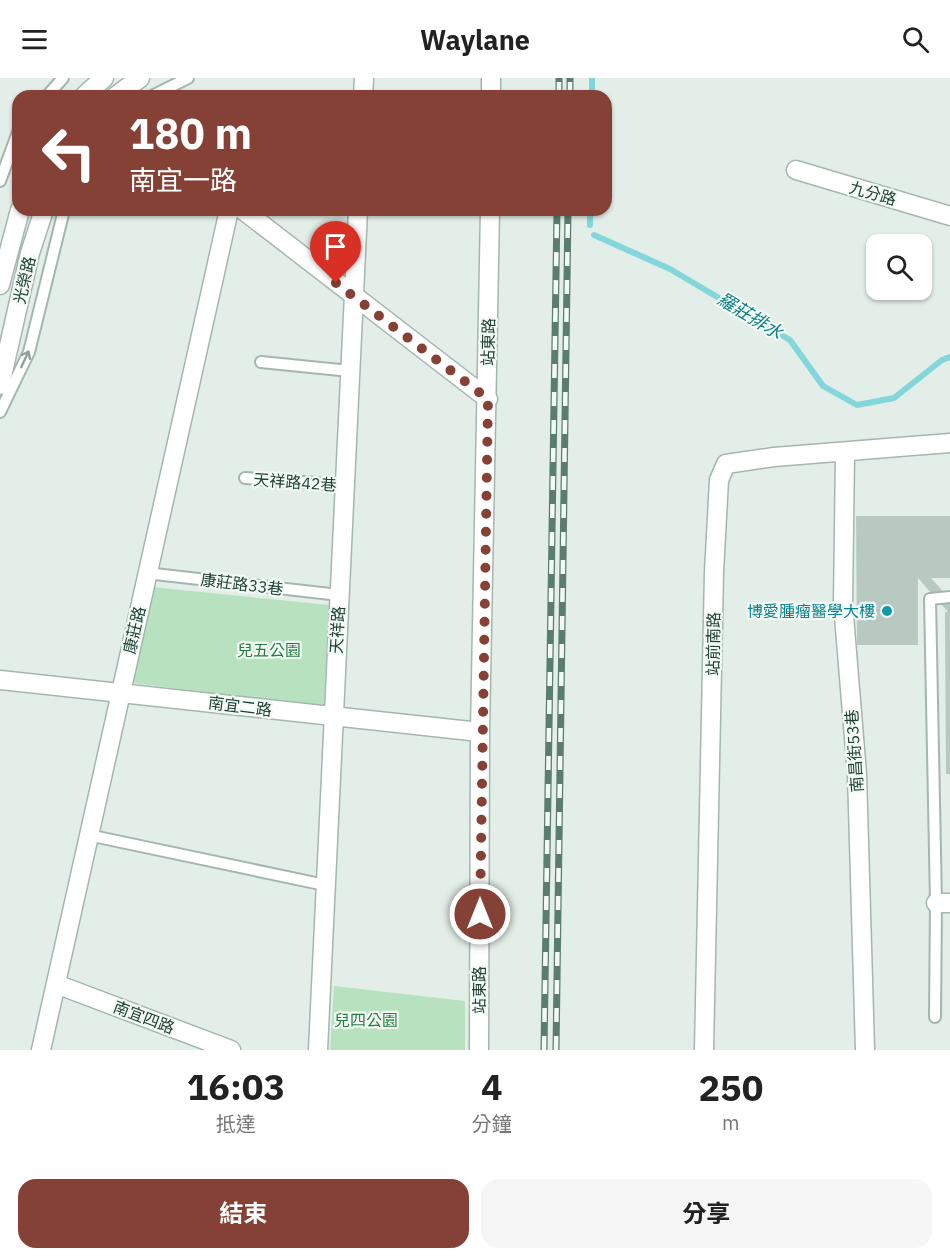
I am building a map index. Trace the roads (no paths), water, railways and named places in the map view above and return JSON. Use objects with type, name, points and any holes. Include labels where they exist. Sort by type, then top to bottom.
[{"type":"street","points":[[91,90],[104,78]]},
{"type":"street","points":[[124,90],[140,78]]},
{"type":"street","name":"九分路","points":[[796,170],[950,216]]},
{"type":"street","name":"光榮路","points":[[0,285],[18,216]]},
{"type":"street","name":"光榮路","points":[[0,385],[30,253],[42,216]]},
{"type":"street","name":"康莊路","points":[[41,1050],[228,216]]},
{"type":"street","points":[[251,216],[354,298],[488,399]]},
{"type":"street","name":"天祥路","points":[[318,1050],[332,718],[358,216]]},
{"type":"street","name":"站東路","points":[[479,1050],[480,732],[490,216]]},
{"type":"street","name":"站前南路","points":[[704,1050],[714,572],[719,480],[726,464],[774,457],[950,443]]},
{"type":"street","name":"南昌街53巷","points":[[845,453],[843,604],[857,774],[865,1050]]},
{"type":"street","name":"南宜二路","points":[[0,680],[332,718],[480,732]]},
{"type":"street","name":"南宜四路","points":[[56,984],[231,1050]]},
{"type":"lane","points":[[52,90],[63,78]]},
{"type":"lane","points":[[164,90],[188,78]]},
{"type":"lane","points":[[0,181],[12,148]]},
{"type":"lane","points":[[0,412],[29,352],[63,216]]},
{"type":"lane","points":[[261,362],[350,371]]},
{"type":"lane","name":"天祥路42巷","points":[[245,478],[344,485]]},
{"type":"lane","name":"康莊路33巷","points":[[146,573],[339,595]]},
{"type":"lane","points":[[935,1017],[943,903],[930,599],[950,597]]},
{"type":"lane","points":[[88,835],[325,885]]},
{"type":"waterway","points":[[592,78],[592,90]]},
{"type":"waterway","points":[[590,216],[590,225]]},
{"type":"waterway","name":"羅莊排水","points":[[594,235],[670,269],[790,340],[823,386],[857,405],[894,398],[942,360],[950,357]]},
{"type":"railway","points":[[559,78],[559,90]]},
{"type":"railway","points":[[570,78],[570,90]]},
{"type":"railway","points":[[544,1050],[557,216]]},
{"type":"railway","points":[[556,1050],[568,216]]},
{"type":"place","name":"博愛腫瘤醫學大樓","points":[[887,611]]},
{"type":"park label","name":"兒五公園","points":[[269,650]]},
{"type":"park label","name":"兒四公園","points":[[366,1020]]}]
